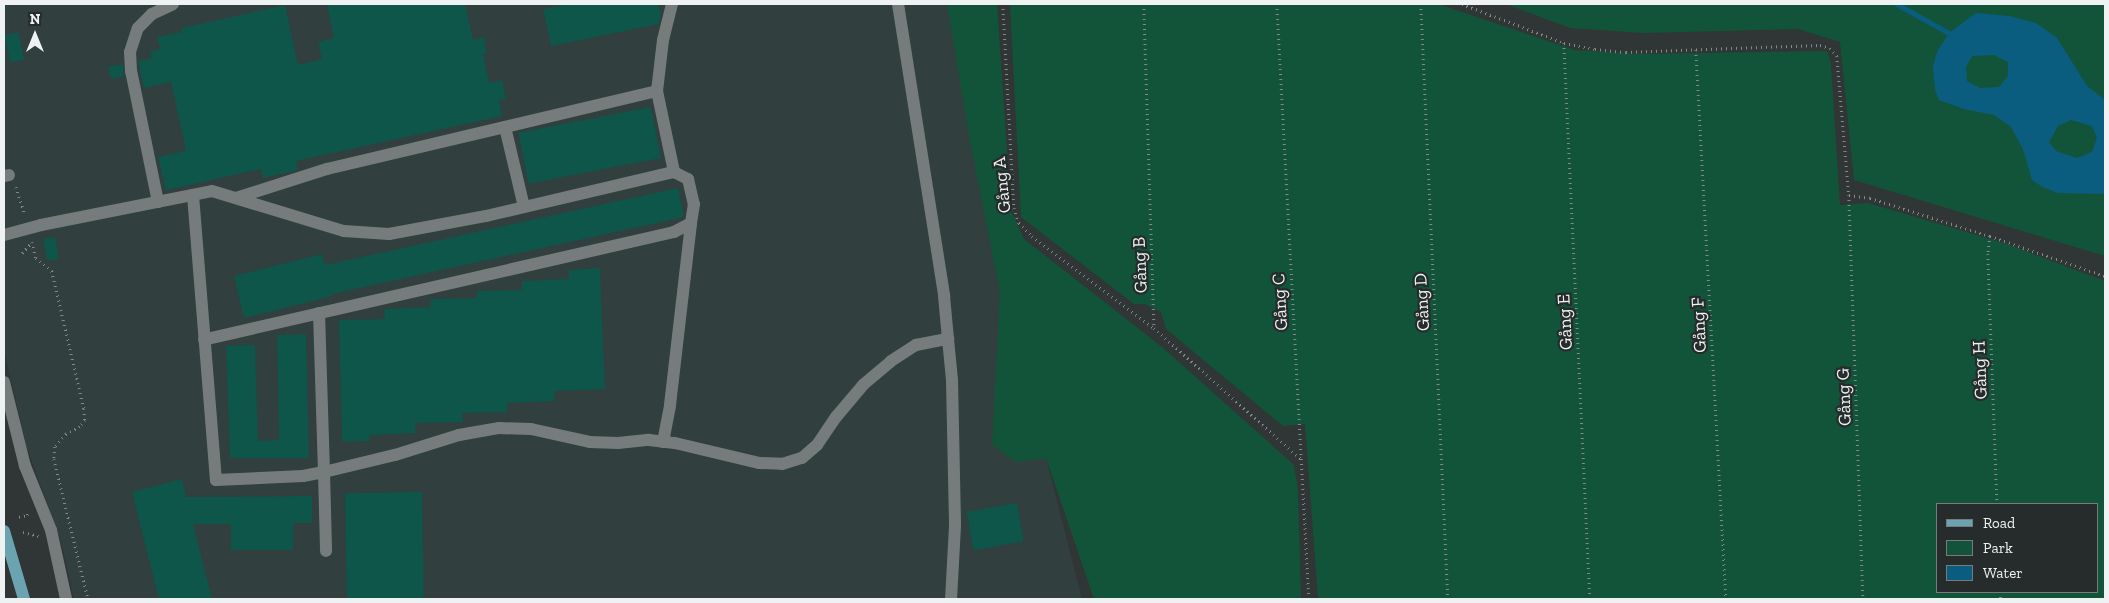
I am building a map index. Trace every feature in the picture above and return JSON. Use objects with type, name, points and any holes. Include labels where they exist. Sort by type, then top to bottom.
[{"type":"main road","points":[[4,531],[24,599]]},
{"type":"lane","points":[[158,202],[131,72],[130,52],[138,28],[152,14],[173,4]]},
{"type":"lane","points":[[672,4],[663,40],[657,91],[674,172]]},
{"type":"lane","points":[[898,4],[944,296],[952,380],[955,526],[950,599]]},
{"type":"lane","points":[[236,198],[327,169],[657,91]]},
{"type":"lane","points":[[505,127],[524,207]]},
{"type":"lane","points":[[4,235],[29,228],[212,191],[344,231],[389,234],[524,207],[674,172],[688,179],[694,204],[670,405],[663,442]]},
{"type":"lane","points":[[193,194],[216,480],[303,476],[395,455],[459,434],[499,428],[531,429],[590,442],[663,442],[759,464],[782,464],[802,458],[817,444],[836,417],[864,384],[891,360],[916,345],[948,339]]},
{"type":"lane","points":[[204,340],[674,232],[691,224]]},
{"type":"lane","points":[[319,313],[326,551]]},
{"type":"lane","points":[[4,382],[24,466],[50,530],[66,599]]},
{"type":"path","name":"Gång A","points":[[1003,4],[1014,208],[1019,223],[1032,236],[1154,328]]},
{"type":"path","name":"Gång B","points":[[1144,4],[1154,328]]},
{"type":"path","name":"Gång C","points":[[1277,4],[1309,599]]},
{"type":"path","name":"Gång D","points":[[1421,4],[1448,599]]},
{"type":"path","points":[[1462,4],[1564,43],[1626,52],[1696,50]]},
{"type":"path","name":"Gång E","points":[[1564,43],[1590,599]]},
{"type":"path","name":"Gång G","points":[[1696,50],[1820,45],[1830,48],[1837,56],[1840,70],[1849,195],[1864,599]]},
{"type":"path","name":"Gång F","points":[[1696,50],[1726,599]]},
{"type":"path","points":[[6,176],[15,182],[36,258],[52,271],[84,409],[85,420],[80,427],[66,434],[56,447],[54,459],[88,599]]},
{"type":"path","points":[[1849,195],[1870,198],[1990,236],[2105,276]]},
{"type":"path","name":"Gång H","points":[[1990,236],[1988,254],[1997,503]]},
{"type":"path","points":[[22,253],[32,242]]},
{"type":"path","points":[[1154,328],[1301,460]]},
{"type":"shaded area","points":[[4,4],[950,4],[1007,305],[1082,599],[74,599],[61,541],[26,445],[4,350]]},
{"type":"green space","points":[[947,4],[997,4],[1011,211],[1024,239],[1162,347],[1294,465],[1298,489],[1301,599],[1094,599],[1046,458],[1016,462],[992,445],[1000,293],[969,136]]},
{"type":"green space","points":[[1010,4],[1438,4],[1575,50],[1637,54],[1827,51],[1831,64],[1840,205],[1868,203],[2007,244],[2105,281],[2105,599],[1318,599],[1305,424],[1283,426],[1166,329],[1161,312],[1145,304],[1134,304],[1021,217]]},
{"type":"green space","points":[[1506,4],[2105,4],[2105,256],[1854,180],[1840,42],[1798,29],[1644,33],[1570,28]]},
{"type":"water","points":[[1976,13],[2009,16],[2036,23],[2057,38],[2087,86],[2105,100],[2105,194],[2057,193],[2041,186],[2032,180],[2023,149],[2011,127],[1994,115],[1964,109],[1939,100],[1935,90],[1933,67],[1937,52],[1949,33]],"holes":[[[1994,55],[2008,62],[2008,76],[1999,87],[1980,88],[1967,81],[1966,67],[1972,56]],[[2071,120],[2092,126],[2097,138],[2092,152],[2077,158],[2056,151],[2049,142],[2058,126]]]},
{"type":"building","points":[[327,4],[465,4],[473,40],[484,37],[487,53],[483,54],[489,83],[502,80],[506,99],[499,100],[502,116],[296,161],[298,170],[263,178],[261,169],[166,190],[158,157],[186,151],[171,82],[144,88],[139,61],[152,58],[150,52],[160,49],[157,37],[182,32],[181,28],[285,5],[298,65],[322,59],[318,42],[334,38]]},
{"type":"building","points":[[567,4],[658,4],[661,15],[659,24],[551,46],[543,9]]},
{"type":"building","points":[[18,32],[24,59],[11,62],[4,35]]},
{"type":"building","points":[[123,64],[124,76],[111,79],[108,67]]},
{"type":"building","points":[[651,107],[661,158],[528,184],[518,133]]},
{"type":"building","points":[[678,188],[684,217],[332,294],[333,296],[244,318],[234,276],[322,254],[325,265]]},
{"type":"building","points":[[55,237],[59,259],[47,261],[43,239]]},
{"type":"building","points":[[600,268],[605,389],[554,391],[555,401],[507,403],[507,412],[462,413],[463,422],[415,423],[416,433],[369,435],[370,441],[342,442],[339,320],[385,319],[384,309],[431,307],[430,299],[477,298],[477,291],[522,290],[522,281],[569,279],[569,270]]},
{"type":"building","points":[[306,334],[309,458],[230,458],[226,346],[255,345],[258,441],[279,440],[277,335]]},
{"type":"building","points":[[182,479],[186,497],[312,496],[312,523],[293,523],[293,550],[231,550],[231,524],[193,524],[212,599],[159,599],[132,492]]},
{"type":"building","points":[[422,492],[424,599],[347,599],[345,493]]},
{"type":"building","points":[[1017,503],[1024,541],[974,550],[967,512]]},
{"type":"waterway","points":[[1897,4],[1949,33]]}]
